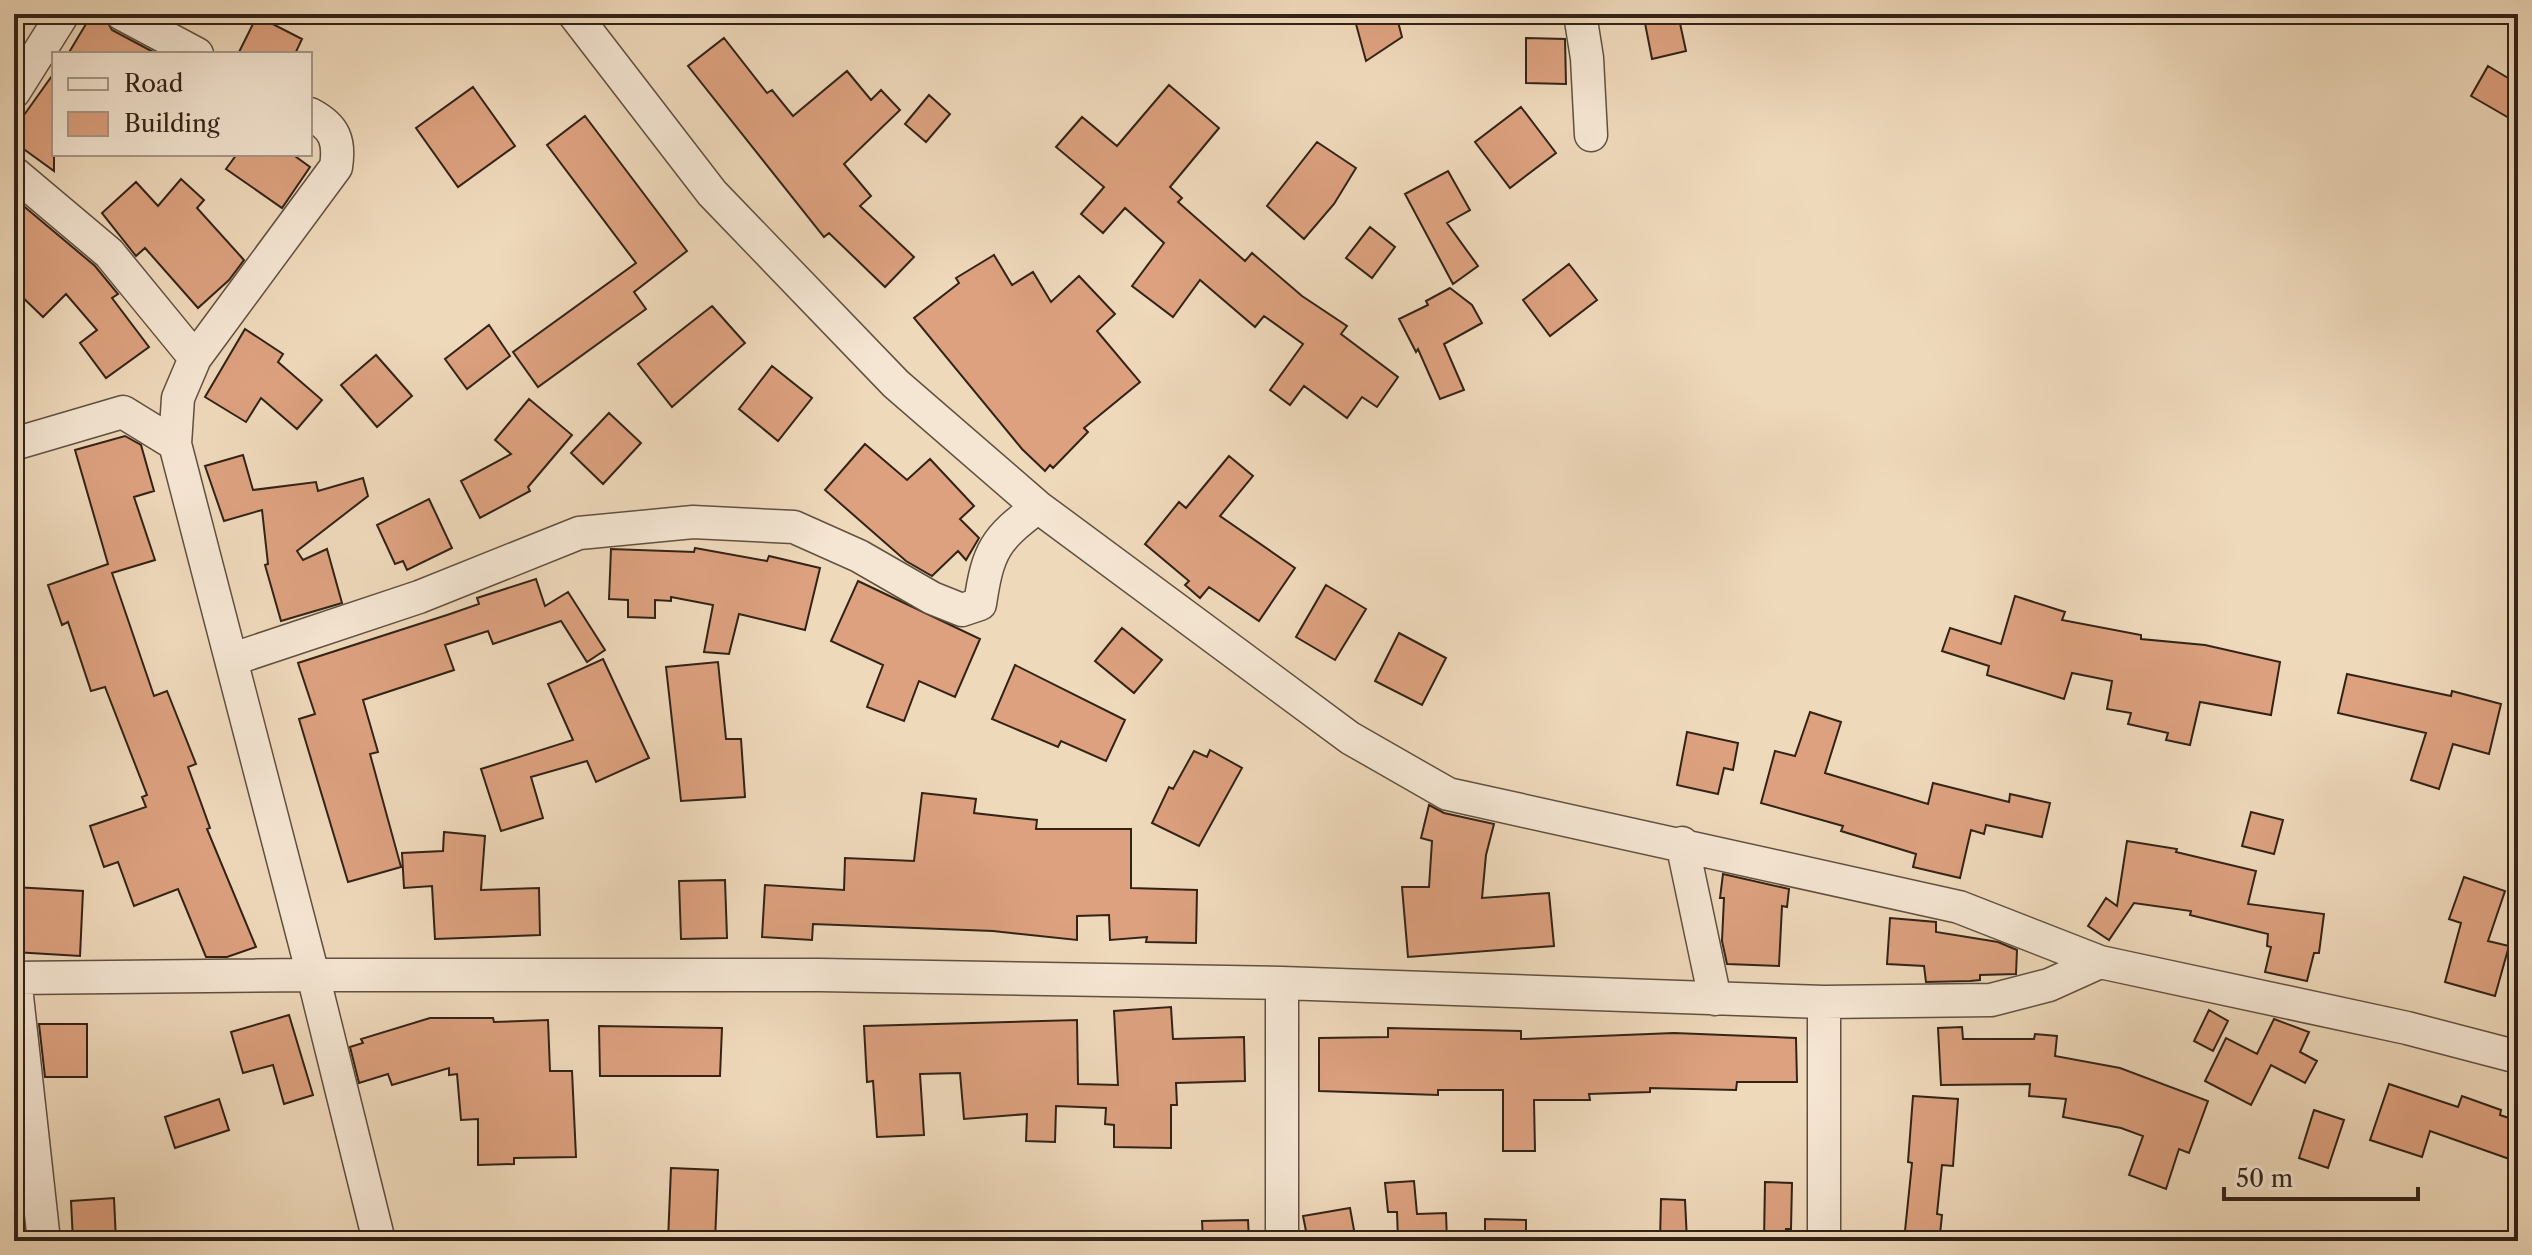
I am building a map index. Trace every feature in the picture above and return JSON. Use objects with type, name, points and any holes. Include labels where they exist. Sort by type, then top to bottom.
[{"type":"street","points":[[14,92],[63,14]]},
{"type":"street","points":[[122,14],[193,52]]},
{"type":"street","points":[[574,14],[712,193],[896,384],[1038,507],[1350,738],[1448,794],[1682,843],[1959,907],[2100,962],[2407,1028],[2518,1057]]},
{"type":"street","points":[[1580,14],[1587,58],[1591,135]]},
{"type":"street","points":[[312,115],[332,130],[339,144],[336,167],[195,358],[178,398],[175,444],[233,659],[379,1241]]},
{"type":"street","points":[[14,173],[109,253],[195,358]]},
{"type":"street","points":[[14,444],[123,412],[175,444]]},
{"type":"street","points":[[233,659],[419,597],[579,533],[693,522],[794,527],[859,556],[932,598],[962,610],[980,604],[986,564],[1005,532],[1038,507]]},
{"type":"street","points":[[1682,843],[1715,999]]},
{"type":"street","points":[[44,1241],[15,978],[820,975],[1282,983],[1824,1002],[1991,1000],[2049,985],[2100,962]]},
{"type":"street","points":[[1282,983],[1282,1241]]},
{"type":"street","points":[[1824,1002],[1824,1241]]},
{"type":"building","points":[[92,14],[103,14],[112,30],[153,52],[69,52]]},
{"type":"building","points":[[1396,14],[1402,37],[1366,61],[1356,24]]},
{"type":"building","points":[[1678,14],[1686,51],[1652,59],[1644,18]]},
{"type":"building","points":[[257,16],[302,39],[296,52],[239,52]]},
{"type":"building","points":[[724,38],[767,93],[772,90],[793,116],[847,71],[871,100],[881,90],[900,110],[844,164],[871,196],[860,206],[914,257],[885,287],[829,233],[824,237],[688,66]]},
{"type":"building","points":[[1526,38],[1565,39],[1566,84],[1526,83]]},
{"type":"building","points":[[2488,66],[2518,84],[2518,104],[2509,118],[2471,96]]},
{"type":"building","points":[[52,76],[54,171],[14,142],[14,129]]},
{"type":"building","points":[[1169,85],[1219,128],[1170,187],[1182,198],[1178,202],[1245,261],[1252,253],[1302,296],[1347,326],[1341,334],[1398,377],[1377,407],[1362,397],[1347,418],[1304,386],[1290,405],[1270,390],[1303,344],[1264,316],[1255,327],[1200,280],[1173,317],[1132,286],[1164,243],[1125,208],[1103,233],[1081,214],[1104,187],[1056,147],[1082,117],[1117,146]]},
{"type":"building","points":[[473,87],[515,146],[458,187],[416,128]]},
{"type":"building","points":[[929,95],[950,114],[926,142],[905,124]]},
{"type":"building","points":[[1521,107],[1556,153],[1510,188],[1475,142]]},
{"type":"building","points":[[585,116],[687,251],[634,292],[646,309],[538,387],[513,352],[636,263],[547,145]]},
{"type":"building","points":[[1317,142],[1356,168],[1334,204],[1304,239],[1267,206]]},
{"type":"building","points":[[236,156],[295,156],[310,167],[282,208],[226,169]]},
{"type":"building","points":[[1448,171],[1470,210],[1447,223],[1478,266],[1453,284],[1405,194]]},
{"type":"building","points":[[181,179],[204,200],[197,208],[244,260],[229,280],[198,308],[145,248],[136,256],[102,213],[136,182],[158,206]]},
{"type":"building","points":[[14,198],[95,266],[118,294],[112,298],[149,347],[106,378],[80,343],[97,330],[66,294],[43,317],[14,289]]},
{"type":"building","points":[[1370,227],[1395,247],[1372,278],[1346,258]]},
{"type":"building","points":[[994,255],[1012,285],[1033,272],[1051,302],[1079,276],[1115,314],[1097,331],[1140,382],[1084,428],[1088,432],[1053,468],[1050,465],[1045,471],[1022,449],[914,318],[959,283],[956,278]]},
{"type":"building","points":[[1569,264],[1597,300],[1550,336],[1523,300]]},
{"type":"building","points":[[1450,288],[1472,305],[1482,323],[1444,344],[1464,390],[1440,399],[1418,349],[1416,352],[1399,319],[1428,305],[1426,301]]},
{"type":"building","points":[[712,306],[745,343],[672,407],[638,364]]},
{"type":"building","points":[[489,325],[510,356],[467,389],[445,359]]},
{"type":"building","points":[[245,329],[283,354],[278,362],[322,400],[297,429],[261,398],[246,422],[205,397]]},
{"type":"building","points":[[376,355],[412,396],[377,427],[341,385]]},
{"type":"building","points":[[772,366],[812,398],[778,441],[739,409]]},
{"type":"building","points":[[529,399],[572,435],[528,487],[530,491],[480,518],[461,481],[511,454],[495,440]]},
{"type":"building","points":[[609,413],[641,443],[603,484],[571,453]]},
{"type":"building","points":[[125,436],[141,445],[154,491],[134,497],[155,560],[112,573],[154,696],[167,691],[196,764],[188,767],[210,828],[207,829],[256,947],[227,957],[206,957],[178,889],[134,906],[118,862],[104,867],[90,826],[146,807],[142,797],[147,795],[105,687],[91,691],[68,622],[62,625],[48,585],[108,564],[75,450]]},
{"type":"building","points":[[865,444],[907,480],[930,459],[974,506],[960,519],[979,538],[966,560],[958,551],[932,576],[906,561],[825,490]]},
{"type":"building","points":[[243,455],[253,490],[316,482],[318,491],[363,478],[368,496],[297,551],[303,560],[327,549],[342,603],[281,621],[265,565],[268,564],[262,510],[224,521],[205,466]]},
{"type":"building","points":[[1229,456],[1253,476],[1220,516],[1295,568],[1259,621],[1209,587],[1200,598],[1185,585],[1189,581],[1145,544],[1179,502],[1186,508]]},
{"type":"building","points":[[429,499],[452,548],[407,570],[403,561],[395,564],[377,525]]},
{"type":"building","points":[[695,548],[767,561],[769,556],[820,568],[805,630],[739,614],[729,654],[704,652],[713,605],[671,597],[671,601],[655,600],[655,618],[628,617],[628,600],[609,599],[611,549],[694,552]]},
{"type":"building","points":[[536,579],[545,606],[568,592],[605,650],[587,662],[561,621],[493,644],[488,631],[445,645],[454,670],[363,700],[378,752],[370,754],[401,867],[348,882],[299,719],[315,714],[298,663],[479,604],[477,598]]},
{"type":"building","points":[[858,581],[980,639],[955,697],[919,681],[904,721],[867,707],[883,665],[831,641]]},
{"type":"building","points":[[1326,585],[1366,609],[1335,660],[1296,637]]},
{"type":"building","points":[[2015,596],[2065,612],[2062,620],[2141,635],[2141,639],[2205,645],[2280,662],[2271,715],[2200,702],[2190,745],[2166,740],[2168,733],[2128,724],[2131,713],[2107,709],[2112,681],[2072,673],[2064,699],[1987,675],[1989,666],[1942,651],[1950,628],[2001,644]]},
{"type":"building","points":[[1122,628],[1162,660],[1134,693],[1095,661]]},
{"type":"building","points":[[1399,633],[1446,658],[1422,705],[1375,681]]},
{"type":"building","points":[[603,659],[649,758],[596,782],[587,761],[531,777],[543,818],[501,831],[481,769],[573,740],[548,684]]},
{"type":"building","points":[[718,662],[726,739],[741,739],[745,797],[681,801],[666,667]]},
{"type":"building","points":[[1015,665],[1125,720],[1106,761],[1061,741],[1058,747],[992,719]]},
{"type":"building","points":[[2347,674],[2451,696],[2452,691],[2501,704],[2489,754],[2453,744],[2439,789],[2411,780],[2426,733],[2338,713]]},
{"type":"building","points":[[1810,712],[1841,722],[1825,773],[1928,804],[1933,783],[2009,802],[2010,794],[2050,803],[2042,837],[1986,825],[1984,834],[1971,830],[1960,878],[1913,867],[1916,854],[1841,831],[1843,826],[1761,803],[1775,751],[1795,756]]},
{"type":"building","points":[[1687,732],[1738,743],[1733,770],[1724,768],[1718,794],[1677,785]]},
{"type":"building","points":[[1210,750],[1242,768],[1199,846],[1152,823],[1169,787],[1173,789],[1194,751],[1207,757]]},
{"type":"building","points":[[922,793],[976,799],[974,813],[1037,820],[1036,829],[1131,829],[1131,888],[1197,890],[1196,943],[1146,942],[1147,937],[1110,940],[1109,915],[1077,916],[1077,940],[993,931],[813,924],[812,940],[762,937],[765,885],[844,890],[845,858],[914,861]]},
{"type":"building","points":[[1429,805],[1444,813],[1494,824],[1486,855],[1482,898],[1549,893],[1554,946],[1408,957],[1402,887],[1429,887],[1432,841],[1421,838]]},
{"type":"building","points":[[2251,812],[2283,820],[2274,854],[2242,846]]},
{"type":"building","points":[[444,832],[485,836],[481,890],[539,888],[540,935],[435,939],[432,886],[404,888],[402,853],[443,851]]},
{"type":"building","points":[[2127,841],[2177,849],[2176,852],[2256,871],[2248,904],[2324,914],[2319,953],[2314,953],[2307,981],[2265,972],[2271,947],[2267,946],[2268,934],[2190,915],[2191,911],[2134,903],[2109,940],[2088,926],[2106,898],[2117,906]]},
{"type":"building","points":[[1723,874],[1789,889],[1787,907],[1782,906],[1779,966],[1727,964],[1722,941],[1724,898],[1720,898]]},
{"type":"building","points":[[2464,877],[2505,891],[2488,941],[2509,946],[2495,996],[2445,982],[2461,923],[2449,919]]},
{"type":"building","points":[[725,880],[727,938],[681,939],[679,881]]},
{"type":"building","points":[[14,887],[83,891],[80,956],[14,952]]},
{"type":"building","points":[[1890,918],[1936,922],[1936,932],[1998,942],[2017,950],[2016,974],[1980,975],[1980,980],[1970,981],[1926,982],[1924,966],[1887,964]]},
{"type":"building","points":[[1171,1007],[1173,1039],[1244,1037],[1245,1081],[1176,1083],[1177,1105],[1171,1105],[1171,1148],[1114,1147],[1114,1125],[1105,1124],[1106,1108],[1056,1106],[1055,1142],[1026,1141],[1027,1114],[964,1119],[960,1073],[920,1074],[924,1135],[877,1137],[873,1081],[867,1082],[864,1026],[1077,1020],[1078,1084],[1118,1085],[1114,1011]]},
{"type":"building","points":[[2209,1010],[2228,1021],[2213,1051],[2194,1041]]},
{"type":"building","points":[[289,1015],[313,1095],[284,1104],[273,1065],[243,1073],[231,1032]]},
{"type":"building","points":[[430,1018],[493,1018],[494,1022],[548,1020],[550,1071],[572,1071],[576,1157],[514,1158],[514,1164],[478,1165],[478,1119],[461,1120],[457,1074],[449,1075],[449,1068],[392,1085],[388,1074],[359,1083],[350,1047],[363,1043],[361,1039]]},
{"type":"building","points":[[2274,1019],[2309,1032],[2300,1052],[2317,1061],[2305,1083],[2271,1065],[2251,1105],[2205,1081],[2226,1038],[2257,1054]]},
{"type":"building","points":[[39,1024],[87,1024],[87,1077],[45,1077]]},
{"type":"building","points":[[599,1026],[722,1028],[720,1076],[600,1076]]},
{"type":"building","points":[[1962,1027],[1963,1039],[2034,1039],[2035,1034],[2057,1036],[2055,1056],[2120,1068],[2208,1101],[2189,1153],[2179,1149],[2166,1189],[2129,1175],[2143,1136],[2121,1128],[2063,1117],[2066,1099],[2029,1096],[2030,1084],[1941,1085],[1938,1028]]},
{"type":"building","points":[[1388,1028],[1521,1031],[1521,1039],[1674,1033],[1796,1038],[1797,1082],[1737,1082],[1736,1090],[1650,1088],[1650,1092],[1589,1094],[1590,1100],[1534,1100],[1535,1151],[1503,1151],[1503,1090],[1438,1090],[1438,1095],[1319,1091],[1319,1038],[1388,1037]]},
{"type":"building","points":[[2389,1084],[2458,1107],[2462,1096],[2501,1110],[2500,1115],[2518,1121],[2518,1162],[2430,1131],[2422,1157],[2370,1140]]},
{"type":"building","points":[[1913,1096],[1958,1099],[1953,1166],[1942,1165],[1937,1214],[1942,1215],[1940,1234],[1905,1231],[1912,1163],[1908,1162]]},
{"type":"building","points":[[219,1099],[229,1130],[175,1148],[165,1117]]},
{"type":"building","points":[[2314,1110],[2344,1120],[2328,1168],[2299,1158]]},
{"type":"building","points":[[671,1168],[718,1170],[715,1241],[668,1241]]},
{"type":"building","points":[[1414,1181],[1417,1214],[1446,1213],[1447,1241],[1398,1241],[1397,1212],[1388,1212],[1385,1183]]},
{"type":"building","points":[[1765,1182],[1792,1183],[1791,1229],[1786,1229],[1785,1241],[1764,1241]]},
{"type":"building","points":[[114,1198],[116,1241],[73,1241],[71,1201]]},
{"type":"building","points":[[1661,1199],[1685,1200],[1687,1241],[1660,1241]]},
{"type":"building","points":[[1350,1208],[1356,1241],[1308,1241],[1303,1216]]},
{"type":"building","points":[[1485,1219],[1526,1220],[1526,1241],[1485,1241]]},
{"type":"building","points":[[1248,1220],[1249,1241],[1203,1241],[1202,1221]]}]
